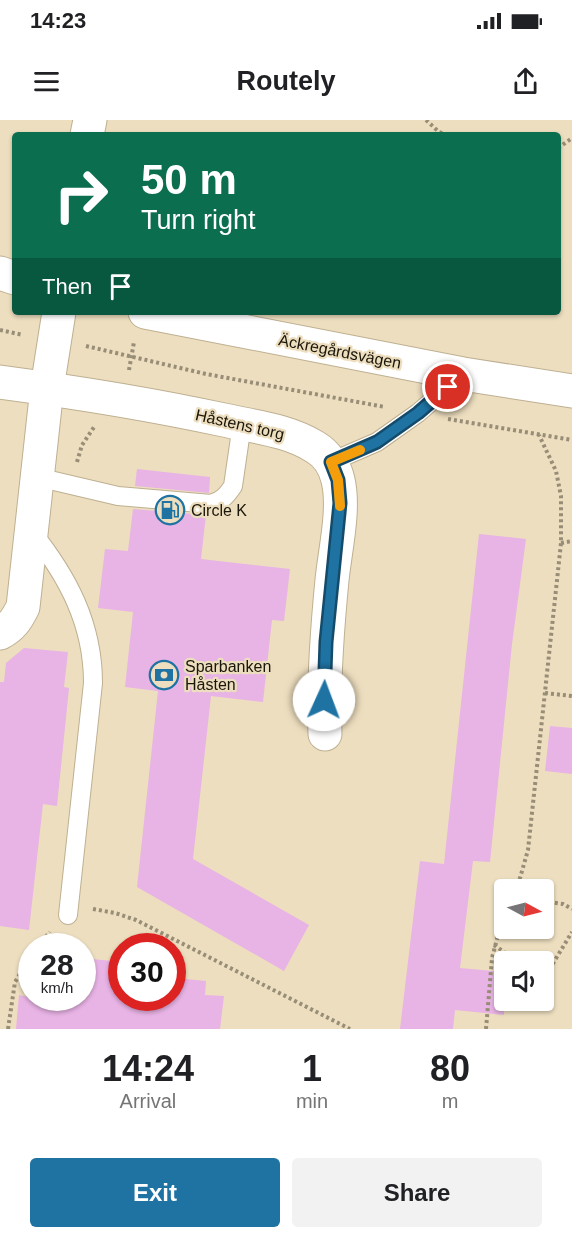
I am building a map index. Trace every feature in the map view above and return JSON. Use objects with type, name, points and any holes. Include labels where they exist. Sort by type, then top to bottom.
[{"type":"street","name":"Äckregårdsvägen","points":[[160,315],[463,374],[572,391]]},
{"type":"street","points":[[0,633],[8,629],[17,619],[22,607],[47,388],[57,326]]},
{"type":"street","name":"Håstens torg","points":[[0,382],[183,411],[242,424],[296,438],[317,448],[331,462]]},
{"type":"street","points":[[325,734],[326,642],[340,503],[338,480],[331,462]]},
{"type":"lane","points":[[331,462],[377,442],[418,413],[463,374]]},
{"type":"lane","points":[[38,477],[118,495],[211,504],[219,502],[228,495],[233,486],[242,424]]},
{"type":"lane","points":[[32,532],[55,560],[70,588],[82,617],[93,662],[93,683],[68,911]]},
{"type":"path","points":[[426,120],[439,132]]},
{"type":"path","points":[[0,330],[57,326],[206,374],[572,440]]},
{"type":"path","points":[[520,879],[528,850],[561,543],[560,487],[556,471],[539,435]]},
{"type":"path","points":[[561,543],[572,541]]},
{"type":"path","points":[[545,693],[572,696]]},
{"type":"path","points":[[554,903],[572,909]]},
{"type":"path","points":[[68,911],[115,913],[136,920],[350,1029]]},
{"type":"path","points":[[554,962],[572,932]]},
{"type":"path","points":[[486,1029],[496,939]]},
{"type":"path","points":[[494,945],[502,951]]},
{"type":"path","points":[[8,1029],[15,982],[18,977]]},
{"type":"building","points":[[137,469],[210,477],[209,493],[135,486]]},
{"type":"building","points":[[133,509],[206,515],[201,559],[290,569],[284,621],[272,620],[263,702],[211,696],[193,859],[309,925],[284,971],[137,887],[158,691],[125,687],[133,612],[98,608],[105,549],[128,551]]},
{"type":"building","points":[[479,534],[526,539],[512,644],[490,862],[473,861],[460,968],[494,971],[494,1011],[504,1011],[504,1015],[455,1010],[453,1029],[400,1029],[420,861],[444,864]]},
{"type":"building","points":[[24,648],[68,652],[64,687],[69,688],[57,806],[43,804],[29,930],[0,926],[0,682],[4,682],[6,663]]},
{"type":"building","points":[[550,726],[572,728],[572,774],[545,771]]},
{"type":"building","points":[[96,959],[108,961],[108,1011],[186,1011],[186,979],[206,981],[205,995],[224,996],[220,1029],[16,1029],[18,1006],[18,1011],[96,1011]]},
{"type":"slow traffic","points":[[340,506],[338,480],[331,462],[360,450]]},
{"type":"place","name":"Circle K","points":[[170,510]]},
{"type":"place","name":"Sparbanken Håsten","points":[[164,675]]},
{"type":"route","points":[[324,700],[326,642],[340,503],[338,480],[331,462],[377,442],[418,413],[448,387]]}]
